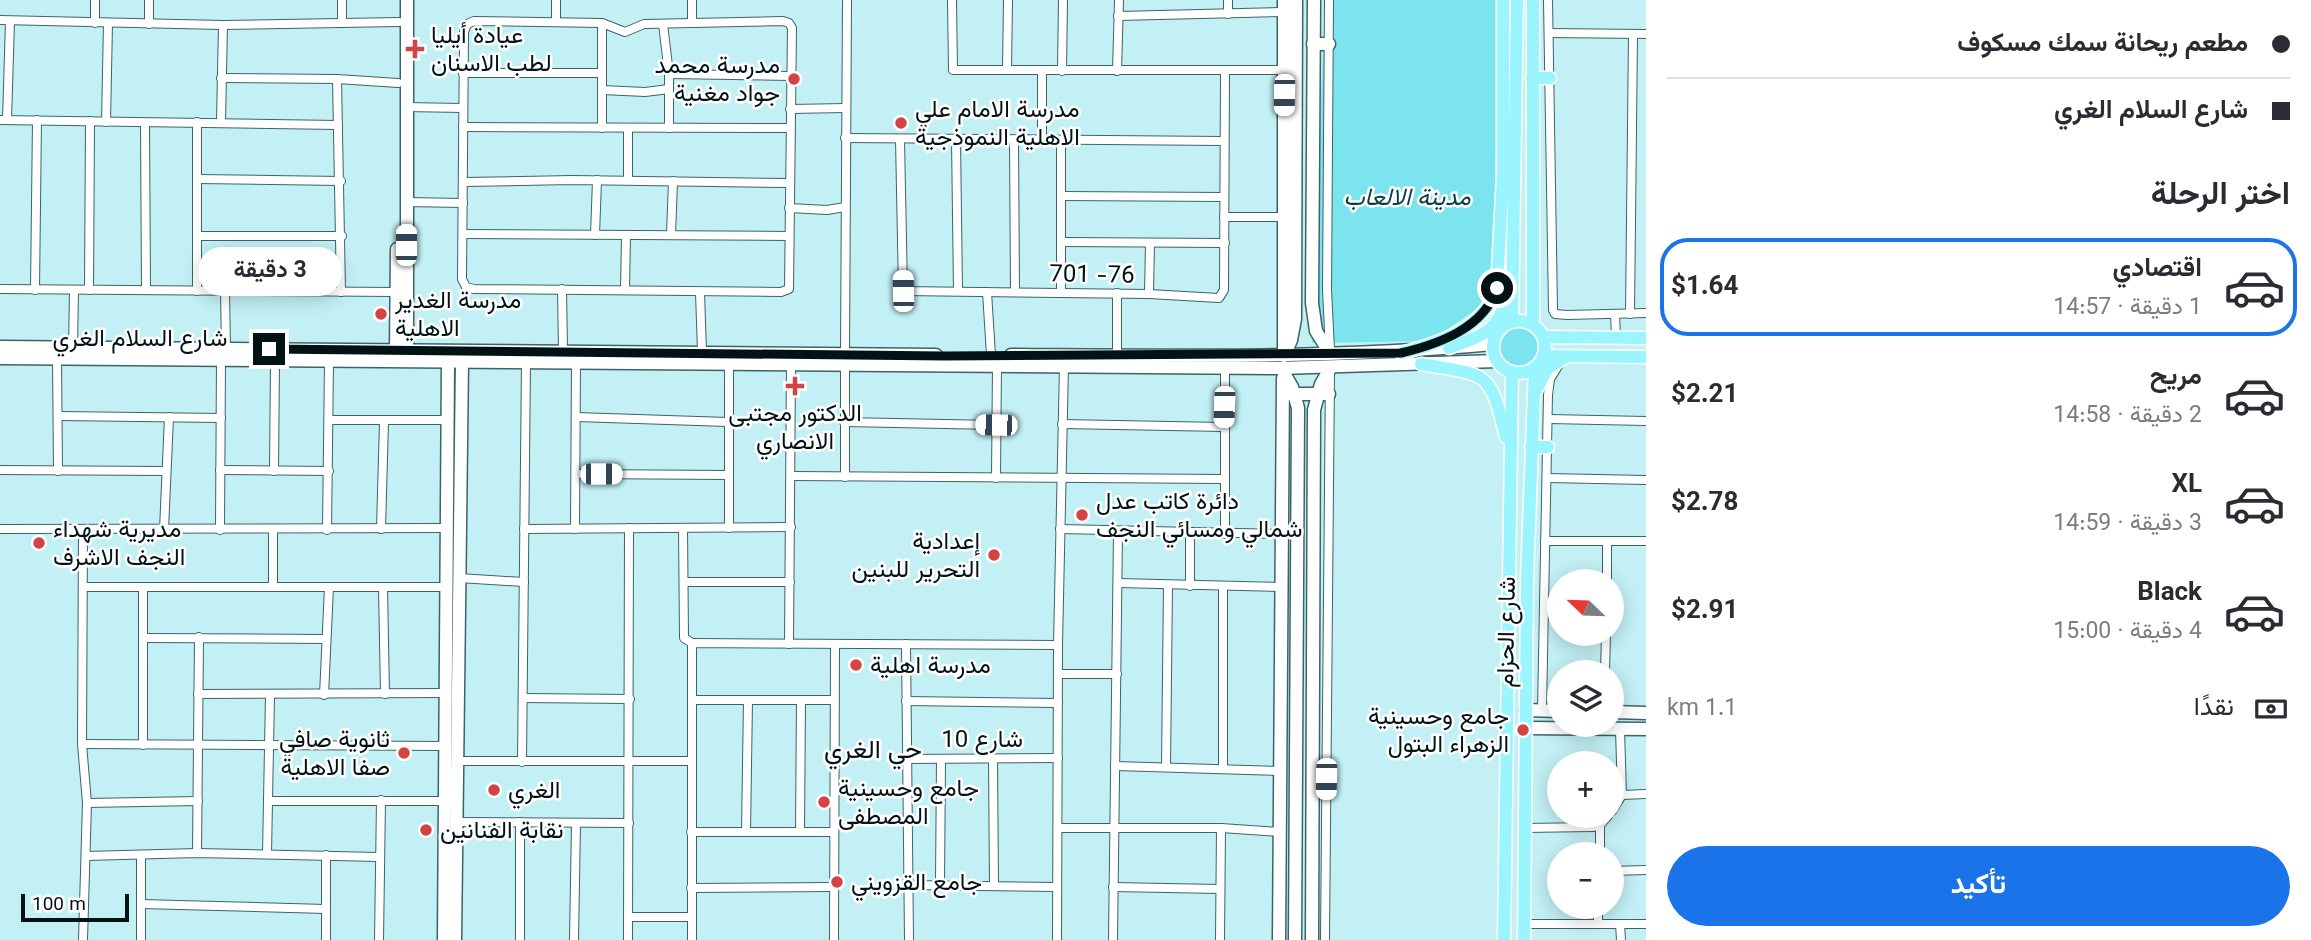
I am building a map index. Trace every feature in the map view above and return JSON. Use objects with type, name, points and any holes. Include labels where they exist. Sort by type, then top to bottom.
[{"type":"main road","points":[[1401,353],[1435,345],[1471,324],[1492,303],[1500,272],[1503,0]]},
{"type":"main road","points":[[1512,321],[1517,0]]},
{"type":"main road","points":[[1532,324],[1512,321],[1499,329],[1493,344],[1497,361],[1512,372],[1524,372],[1535,367],[1543,356],[1543,337],[1532,324],[1533,0]]},
{"type":"main road","points":[[1532,78],[1550,78]]},
{"type":"main road","points":[[1502,113],[1516,99]]},
{"type":"main road","points":[[1449,348],[1484,335],[1500,319],[1515,241]]},
{"type":"main road","points":[[1532,305],[1546,325],[1569,337]]},
{"type":"main road","points":[[1543,337],[1646,338]]},
{"type":"main road","points":[[1543,356],[1646,357]]},
{"type":"main road","points":[[1533,403],[1542,375],[1566,357]]},
{"type":"main road","points":[[1420,364],[1468,373],[1485,380],[1494,391],[1511,455]]},
{"type":"main road","name":"شارع الحزام","points":[[1524,940],[1527,621],[1535,367]]},
{"type":"main road","name":"شارع الحزام","points":[[1504,940],[1512,372]]},
{"type":"main road","points":[[1531,447],[1548,447]]},
{"type":"main road","points":[[1509,596],[1515,585],[1523,588],[1527,621]]},
{"type":"street","points":[[95,0],[95,23]]},
{"type":"street","points":[[149,0],[149,24]]},
{"type":"street","points":[[342,0],[342,23]]},
{"type":"street","points":[[399,0],[397,292],[401,351]]},
{"type":"street","points":[[401,351],[406,202],[407,0]]},
{"type":"street","points":[[556,0],[556,21]]},
{"type":"street","points":[[692,0],[692,22]]},
{"type":"street","points":[[845,477],[847,0]]},
{"type":"street","points":[[952,0],[953,70],[1284,70]]},
{"type":"street","points":[[1007,70],[1008,0]]},
{"type":"street","points":[[1062,71],[1063,0]]},
{"type":"street","points":[[1117,71],[1119,0]]},
{"type":"street","points":[[1228,0],[1228,14]]},
{"type":"street","points":[[1290,394],[1282,534],[1279,939],[1295,939],[1298,408],[1290,394],[1282,362],[1282,217],[1284,70],[1296,0]]},
{"type":"street","points":[[1314,0],[1312,277],[1315,331],[1331,360]]},
{"type":"street","points":[[1312,940],[1318,916],[1327,615],[1323,394],[1331,360],[1327,290],[1329,0]]},
{"type":"street","points":[[1548,0],[1553,310],[1560,315],[1646,313]]},
{"type":"street","points":[[1118,16],[1228,14],[1284,6],[1290,44],[1295,277],[1291,340],[1282,362]]},
{"type":"street","points":[[474,20],[556,21],[602,23],[625,32],[644,24],[789,23],[790,283],[786,291],[474,289],[466,286],[462,279],[463,73],[467,24],[474,20]]},
{"type":"street","points":[[338,125],[221,121],[145,124],[4,120],[5,21],[223,25],[399,22]]},
{"type":"street","points":[[106,122],[108,23]]},
{"type":"street","points":[[602,23],[602,128]]},
{"type":"street","points":[[663,24],[669,74],[669,128]]},
{"type":"street","points":[[221,121],[223,25]]},
{"type":"street","points":[[1549,33],[1646,34]]},
{"type":"street","points":[[1630,314],[1633,34]]},
{"type":"street","points":[[1313,44],[1329,44]]},
{"type":"street","points":[[1042,71],[1042,141]]},
{"type":"street","points":[[1061,242],[1224,243],[1225,72]]},
{"type":"street","points":[[463,73],[602,73]]},
{"type":"street","points":[[669,74],[790,76]]},
{"type":"street","points":[[221,78],[337,79],[398,83]]},
{"type":"street","points":[[337,79],[341,292]]},
{"type":"street","points":[[602,90],[669,89]]},
{"type":"street","points":[[405,107],[463,108]]},
{"type":"street","points":[[790,109],[846,108]]},
{"type":"street","points":[[35,290],[37,120]]},
{"type":"street","points":[[89,290],[90,121]]},
{"type":"street","points":[[197,122],[197,291]]},
{"type":"street","points":[[145,124],[146,290]]},
{"type":"street","points":[[463,127],[790,128]]},
{"type":"street","points":[[628,128],[628,180]]},
{"type":"street","points":[[845,138],[1223,141]]},
{"type":"street","name":"701 -76","points":[[900,139],[903,291],[1117,293],[1219,298],[1224,294],[1224,243]]},
{"type":"street","points":[[956,139],[958,291]]},
{"type":"street","points":[[1014,140],[1015,292]]},
{"type":"street","points":[[1061,140],[1061,293]]},
{"type":"street","points":[[197,179],[341,181]]},
{"type":"street","points":[[595,235],[597,180]]},
{"type":"street","points":[[464,182],[628,180],[789,183]]},
{"type":"street","points":[[671,236],[673,181]]},
{"type":"street","points":[[1061,196],[1224,197]]},
{"type":"street","points":[[406,202],[463,203]]},
{"type":"street","points":[[789,208],[827,210],[845,207]]},
{"type":"street","points":[[1224,216],[1282,217]]},
{"type":"street","points":[[463,234],[789,236]]},
{"type":"street","points":[[198,236],[342,236]]},
{"type":"street","points":[[625,290],[626,236]]},
{"type":"street","points":[[1149,294],[1150,243]]},
{"type":"street","points":[[1295,277],[1303,283],[1312,277]]},
{"type":"street","points":[[0,289],[397,292]]},
{"type":"street","points":[[562,289],[563,351]]},
{"type":"street","points":[[73,348],[74,290]]},
{"type":"street","points":[[220,530],[225,291]]},
{"type":"street","points":[[701,292],[702,352]]},
{"type":"street","points":[[987,292],[994,359],[996,478]]},
{"type":"street","points":[[1117,293],[1117,356]]},
{"type":"street","points":[[1615,314],[1616,337]]},
{"type":"street","name":"شارع السلام الغري","points":[[994,359],[1064,365],[1137,361],[1282,362],[1331,360],[1493,344]]},
{"type":"street","name":"شارع السلام الغري","points":[[0,347],[223,354]]},
{"type":"street","name":"شارع السلام الغري","points":[[0,358],[401,351],[563,351],[729,363],[791,362],[845,357]]},
{"type":"street","name":"شارع السلام الغري","points":[[244,354],[275,360],[448,362],[576,362],[702,352],[945,360],[1117,356],[1137,361],[1225,368],[1282,362]]},
{"type":"street","points":[[1542,710],[1550,380],[1566,357]]},
{"type":"street","points":[[57,359],[58,471]]},
{"type":"street","points":[[274,471],[275,360]]},
{"type":"street","points":[[327,530],[331,420],[329,360]]},
{"type":"street","name":"شارع السلام الغري","points":[[1331,360],[1420,364],[1497,361]]},
{"type":"street","points":[[455,940],[450,908],[445,800],[446,693],[460,578],[462,361]]},
{"type":"street","points":[[522,762],[526,361]]},
{"type":"street","points":[[444,940],[450,908],[457,822],[458,761],[447,587],[448,362]]},
{"type":"street","points":[[575,529],[576,362]]},
{"type":"street","points":[[789,644],[791,362]]},
{"type":"street","points":[[729,363],[729,528]]},
{"type":"street","points":[[1057,940],[1058,645],[1064,365]]},
{"type":"street","points":[[1225,368],[1225,534]]},
{"type":"street","points":[[1290,394],[1323,394]]},
{"type":"street","points":[[1323,394],[1314,410],[1313,766],[1318,916],[1325,940]]},
{"type":"street","points":[[58,416],[221,418]]},
{"type":"street","points":[[576,417],[728,422]]},
{"type":"street","points":[[164,530],[169,418]]},
{"type":"street","points":[[1549,419],[1646,421]]},
{"type":"street","points":[[331,420],[447,420]]},
{"type":"street","points":[[381,529],[384,422]]},
{"type":"street","points":[[844,422],[996,425]]},
{"type":"street","points":[[1062,424],[1224,427]]},
{"type":"street","points":[[0,470],[166,471]]},
{"type":"street","points":[[220,470],[329,471]]},
{"type":"street","points":[[576,474],[729,475]]},
{"type":"street","points":[[792,476],[1224,479]]},
{"type":"street","points":[[1547,478],[1646,480]]},
{"type":"street","points":[[524,529],[791,527]]},
{"type":"street","points":[[0,529],[447,528]]},
{"type":"street","points":[[628,940],[629,528]]},
{"type":"street","points":[[683,528],[684,638],[692,643],[1058,645]]},
{"type":"street","points":[[1060,529],[1282,534]]},
{"type":"street","points":[[83,530],[82,744],[87,803],[83,940]]},
{"type":"street","points":[[273,587],[274,530]]},
{"type":"street","points":[[1113,940],[1118,532]]},
{"type":"street","points":[[1190,533],[1190,586]]},
{"type":"street","points":[[1545,541],[1646,541]]},
{"type":"street","points":[[1607,541],[1607,569]]},
{"type":"street","points":[[460,578],[524,582]]},
{"type":"street","points":[[684,582],[790,582]]},
{"type":"street","points":[[1118,583],[1282,587]]},
{"type":"street","points":[[1166,767],[1168,585]]},
{"type":"street","points":[[83,587],[447,587]]},
{"type":"street","points":[[143,587],[143,745]]},
{"type":"street","points":[[324,695],[328,587]]},
{"type":"street","points":[[383,587],[385,694]]},
{"type":"street","points":[[1223,587],[1223,769]]},
{"type":"street","points":[[1281,614],[1297,615]]},
{"type":"street","points":[[1313,615],[1327,615]]},
{"type":"street","points":[[197,853],[199,637]]},
{"type":"street","points":[[143,638],[325,639]]},
{"type":"street","points":[[692,643],[692,940]]},
{"type":"street","points":[[834,940],[832,832],[835,644]]},
{"type":"street","points":[[906,644],[908,940]]},
{"type":"street","points":[[1058,674],[1116,674]]},
{"type":"street","points":[[198,694],[446,693]]},
{"type":"street","points":[[267,854],[270,695]]},
{"type":"street","points":[[523,698],[630,699]]},
{"type":"street","points":[[692,700],[834,700]]},
{"type":"street","points":[[746,832],[748,700]]},
{"type":"street","points":[[800,700],[800,832]]},
{"type":"street","points":[[906,701],[1058,703]]},
{"type":"street","points":[[1526,710],[1547,710]]},
{"type":"street","points":[[1624,712],[1646,713]]},
{"type":"street","points":[[1526,728],[1547,728]]},
{"type":"street","points":[[1624,729],[1646,729]]},
{"type":"street","points":[[1296,736],[1304,744],[1313,739]]},
{"type":"street","points":[[82,744],[446,746]]},
{"type":"street","points":[[993,758],[994,886]]},
{"type":"street","name":"شارع 10","points":[[906,759],[1058,758]]},
{"type":"street","points":[[940,885],[941,759]]},
{"type":"street","points":[[1296,765],[1304,760],[1313,766]]},
{"type":"street","points":[[458,761],[691,761]]},
{"type":"street","points":[[1115,766],[1280,771]]},
{"type":"street","points":[[1624,795],[1646,794]]},
{"type":"street","points":[[268,800],[445,800]]},
{"type":"street","points":[[379,940],[381,800]]},
{"type":"street","points":[[87,803],[198,801]]},
{"type":"street","points":[[457,822],[629,824]]},
{"type":"street","points":[[520,822],[520,940]]},
{"type":"street","points":[[574,940],[576,823]]},
{"type":"street","points":[[1524,828],[1547,827]]},
{"type":"street","points":[[1058,828],[1221,828],[1280,832]]},
{"type":"street","points":[[1220,940],[1221,828]]},
{"type":"street","points":[[691,832],[832,832]]},
{"type":"street","points":[[86,856],[197,853],[379,857]]},
{"type":"street","points":[[326,855],[326,940]]},
{"type":"street","points":[[141,856],[141,940]]},
{"type":"street","points":[[1624,871],[1646,870]]},
{"type":"street","points":[[907,885],[1057,887]]},
{"type":"street","points":[[691,888],[832,887]]},
{"type":"street","points":[[1113,887],[1220,888]]},
{"type":"street","points":[[141,904],[326,909]]},
{"type":"street","points":[[628,917],[692,917]]},
{"type":"street","points":[[1598,919],[1598,924]]},
{"type":"street","points":[[1524,924],[1646,924]]},
{"type":"street","points":[[1620,924],[1621,940]]},
{"type":"green space","name":"مدينة الالعاب","points":[[1325,0],[1499,0],[1493,287],[1481,306],[1431,341],[1312,343]]},
{"type":"green space","points":[[1519,325],[1534,331],[1540,346],[1534,361],[1519,367],[1504,361],[1498,346],[1504,331]]},
{"type":"place","name":"عيادة أيليا لطب الاسنان","points":[[415,49]]},
{"type":"place","name":"مدرسة محمد جواد مغنية","points":[[794,79]]},
{"type":"place","name":"مدرسة الامام علي الاهلية النموذجية","points":[[901,123]]},
{"type":"place","name":"مدرسة الغدير الاهلية","points":[[381,314]]},
{"type":"place","name":"الدكتور مجتبى الانصاري","points":[[795,386]]},
{"type":"place","name":"دائرة كاتب عدل شمالي ومسائي النجف","points":[[1082,515]]},
{"type":"place","name":"مديرية شهداء النجف الاشرف","points":[[39,543]]},
{"type":"place","name":"إعدادية التحرير للبنين","points":[[994,555]]},
{"type":"place","name":"مدرسة اهلية","points":[[856,665]]},
{"type":"place","name":"جامع وحسينية الزهراء البتول","points":[[1523,730]]},
{"type":"place","name":"ثانوية صافي صفا الاهلية","points":[[404,753]]},
{"type":"place","name":"الغري","points":[[494,790]]},
{"type":"place","name":"جامع وحسينية المصطفى","points":[[824,802]]},
{"type":"place","name":"نقابة الفنانين","points":[[426,830]]},
{"type":"place","name":"جامع القزويني","points":[[837,882]]},
{"type":"district","name":"حي الغري","points":[[873,749]]},
{"type":"route","points":[[269,349],[845,352],[945,356],[1284,356],[1401,353],[1435,345],[1471,324],[1492,303],[1497,288]]}]
